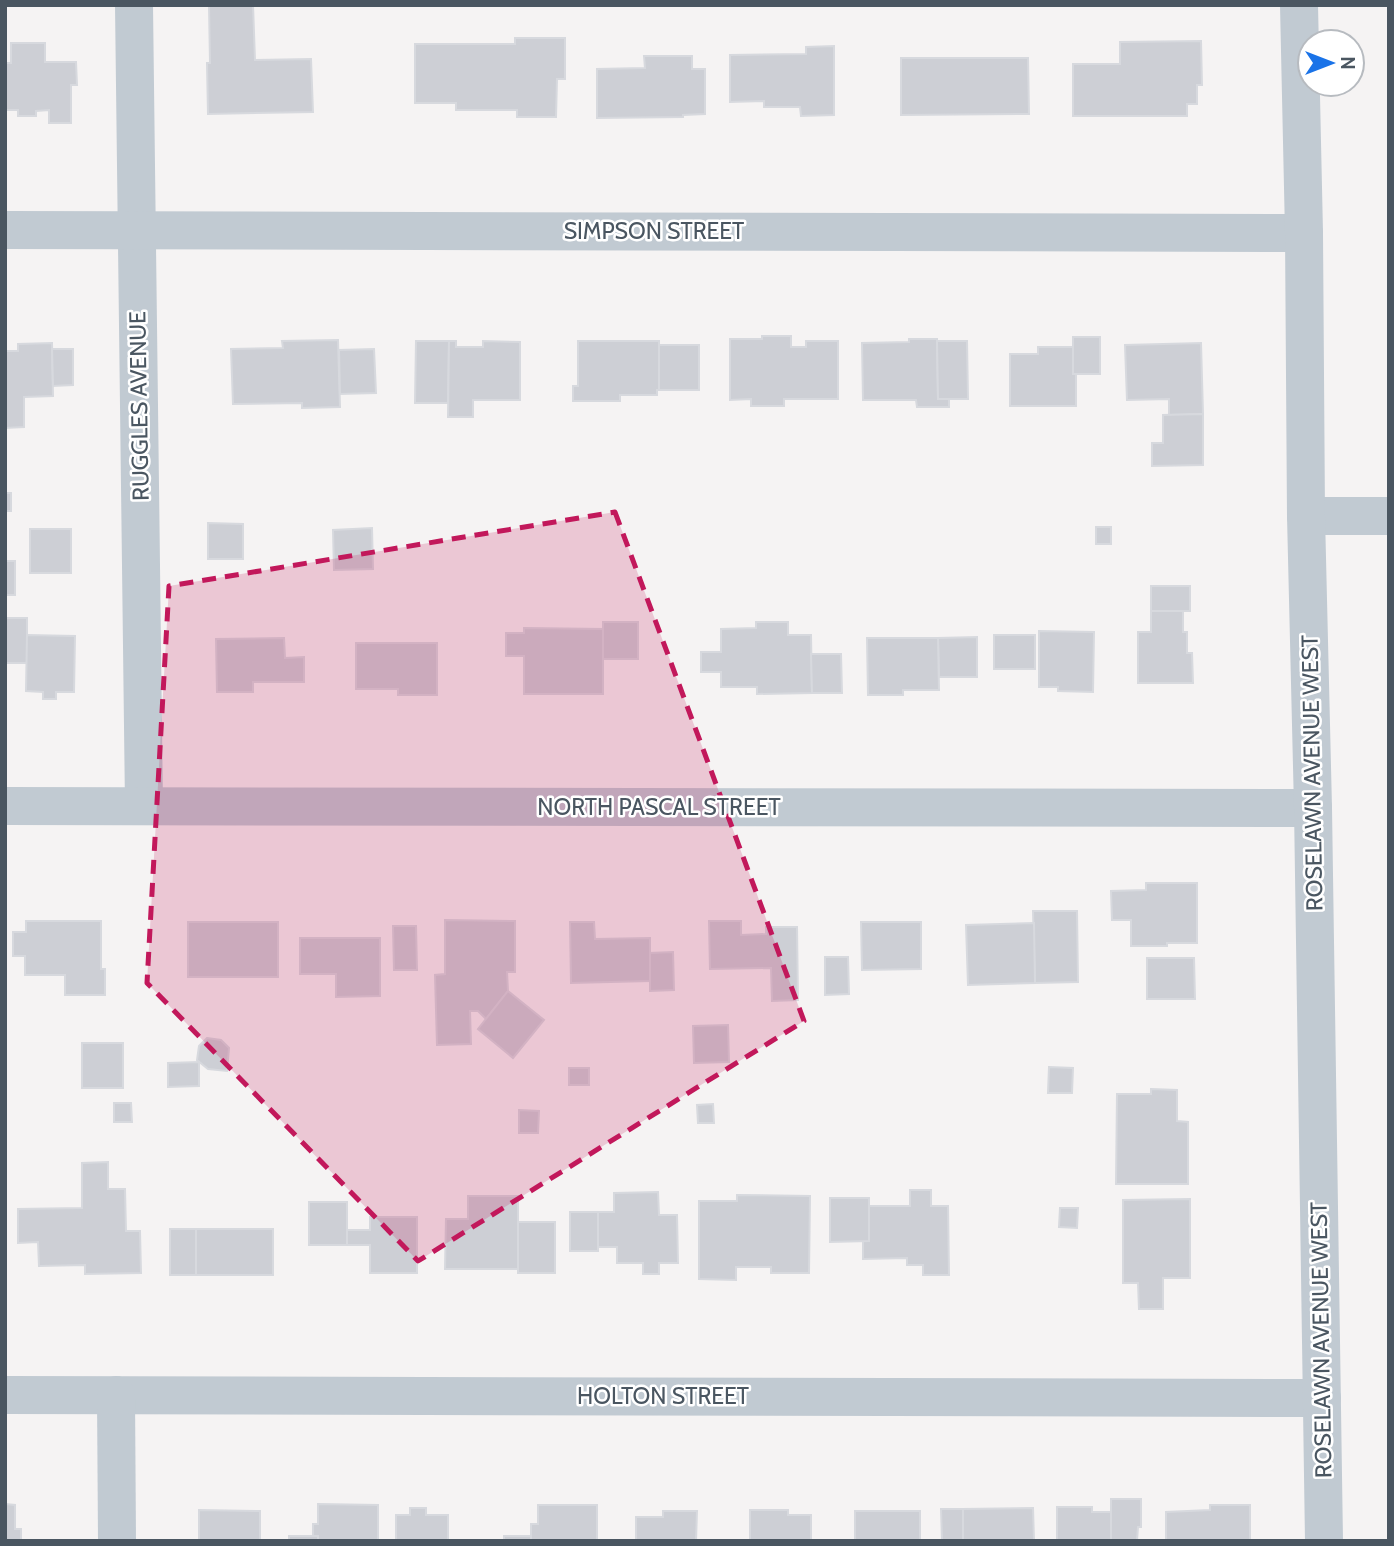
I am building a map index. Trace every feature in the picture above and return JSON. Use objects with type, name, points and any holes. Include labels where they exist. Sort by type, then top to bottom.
[{"type":"street","name":"RUGGLES AVENUE","points":[[134,5],[144,806]]},
{"type":"street","name":"ROSELAWN AVENUE WEST","points":[[1299,5],[1324,1541]]},
{"type":"street","name":"SIMPSON STREET","points":[[5,230],[1304,233]]},
{"type":"street","points":[[1306,516],[1389,516]]},
{"type":"street","name":"NORTH PASCAL STREET","points":[[5,806],[1313,808]]},
{"type":"street","name":"HOLTON STREET","points":[[5,1395],[1322,1398]]},
{"type":"street","points":[[116,1395],[117,1541]]},
{"type":"highlighted area","points":[[615,512],[804,1021],[418,1261],[147,983],[169,586]]},
{"type":"building","points":[[209,5],[253,5],[255,60],[311,59],[313,112],[208,114]]},
{"type":"building","points":[[515,38],[565,38],[565,79],[557,79],[556,117],[517,117],[517,110],[456,110],[456,103],[415,103],[415,44],[515,44]]},
{"type":"building","points":[[1201,41],[1202,85],[1197,85],[1197,104],[1187,104],[1187,116],[1073,116],[1073,64],[1120,64],[1120,42]]},
{"type":"building","points":[[11,43],[45,43],[45,62],[76,62],[77,85],[71,85],[71,123],[49,123],[49,110],[36,111],[36,116],[18,116],[18,110],[5,110],[5,63],[11,63]]},
{"type":"building","points":[[834,46],[834,115],[801,116],[800,107],[764,107],[764,101],[730,102],[730,55],[806,54],[806,47]]},
{"type":"building","points":[[644,56],[692,56],[692,69],[705,69],[705,114],[683,117],[597,118],[597,69],[645,68]]},
{"type":"building","points":[[901,58],[1028,58],[1029,114],[901,115]]},
{"type":"building","points":[[762,336],[791,336],[791,347],[806,347],[806,341],[838,341],[838,399],[784,399],[784,406],[751,406],[751,399],[730,400],[730,339],[762,339]]},
{"type":"building","points":[[1073,337],[1100,337],[1100,374],[1073,374]]},
{"type":"building","points":[[909,339],[937,339],[938,399],[949,399],[949,407],[917,407],[916,400],[863,400],[862,343],[909,342]]},
{"type":"building","points":[[338,340],[340,407],[302,408],[302,403],[233,404],[231,349],[283,348],[282,341]]},
{"type":"building","points":[[416,341],[449,341],[448,403],[415,403]]},
{"type":"building","points":[[449,341],[456,341],[456,347],[483,347],[483,341],[520,342],[520,400],[473,400],[473,417],[448,417]]},
{"type":"building","points":[[578,341],[659,341],[657,395],[620,395],[620,401],[573,401],[573,386],[578,386]]},
{"type":"building","points":[[937,341],[967,341],[968,399],[938,399]]},
{"type":"building","points":[[52,343],[53,396],[24,397],[24,427],[5,428],[5,351],[18,351],[18,344]]},
{"type":"building","points":[[1201,343],[1203,414],[1169,415],[1169,399],[1127,400],[1125,345]]},
{"type":"building","points":[[659,345],[699,345],[699,390],[659,390]]},
{"type":"building","points":[[1038,347],[1073,347],[1076,406],[1010,406],[1010,354],[1038,354]]},
{"type":"building","points":[[52,349],[73,349],[73,385],[53,386]]},
{"type":"building","points":[[374,349],[376,393],[340,394],[339,350]]},
{"type":"building","points":[[1203,414],[1203,465],[1152,466],[1152,443],[1163,443],[1163,415]]},
{"type":"building","points":[[5,493],[11,493],[11,511],[5,511]]},
{"type":"building","points":[[208,523],[243,524],[243,559],[208,559]]},
{"type":"building","points":[[1096,527],[1111,527],[1111,544],[1096,544]]},
{"type":"building","points":[[372,528],[373,569],[334,570],[333,530]]},
{"type":"building","points":[[30,529],[71,529],[71,573],[30,573]]},
{"type":"building","points":[[5,561],[15,561],[15,595],[5,595]]},
{"type":"building","points":[[1151,586],[1190,586],[1190,611],[1151,611]]},
{"type":"building","points":[[1151,611],[1183,611],[1187,653],[1192,653],[1193,683],[1138,683],[1138,632],[1151,632]]},
{"type":"building","points":[[5,618],[27,618],[27,663],[5,663]]},
{"type":"building","points":[[603,622],[638,622],[638,659],[603,659]]},
{"type":"building","points":[[756,622],[788,622],[788,635],[811,635],[812,693],[757,694],[757,687],[721,687],[721,672],[701,672],[701,652],[721,652],[721,629],[756,628]]},
{"type":"building","points":[[524,628],[603,629],[603,694],[524,694],[524,656],[506,656],[506,633],[524,633]]},
{"type":"building","points":[[1039,631],[1094,632],[1093,692],[1058,691],[1058,687],[1039,687]]},
{"type":"building","points":[[27,635],[75,636],[74,692],[56,692],[56,699],[43,699],[43,692],[26,691]]},
{"type":"building","points":[[994,635],[1035,635],[1035,669],[994,669]]},
{"type":"building","points":[[977,637],[977,677],[939,677],[938,638]]},
{"type":"building","points":[[284,638],[285,658],[304,657],[304,682],[253,682],[253,692],[217,692],[216,639]]},
{"type":"building","points":[[867,638],[938,638],[939,690],[903,690],[903,695],[868,695]]},
{"type":"building","points":[[356,643],[437,643],[437,695],[398,695],[398,689],[356,689]]},
{"type":"building","points":[[811,654],[841,654],[842,693],[812,693]]},
{"type":"building","points":[[1146,883],[1197,883],[1197,943],[1131,946],[1131,920],[1112,920],[1111,891],[1146,890]]},
{"type":"building","points":[[1033,911],[1077,911],[1078,982],[1035,983]]},
{"type":"building","points":[[445,920],[515,921],[515,972],[507,972],[508,991],[486,1019],[478,1011],[470,1011],[471,1044],[437,1045],[435,975],[445,974]]},
{"type":"building","points":[[26,921],[101,921],[101,969],[105,969],[105,995],[65,995],[65,975],[25,975],[25,956],[13,956],[13,932],[26,932]]},
{"type":"building","points":[[709,921],[741,921],[741,935],[766,934],[766,927],[797,927],[798,1000],[772,1001],[771,968],[710,969]]},
{"type":"building","points":[[188,922],[278,922],[278,977],[188,977]]},
{"type":"building","points":[[570,922],[594,922],[595,939],[650,938],[650,981],[571,983]]},
{"type":"building","points":[[861,922],[921,922],[921,969],[862,970]]},
{"type":"building","points":[[1034,923],[1035,983],[968,985],[966,925]]},
{"type":"building","points":[[393,926],[416,926],[417,970],[394,970]]},
{"type":"building","points":[[300,938],[380,938],[380,996],[336,997],[336,974],[300,974]]},
{"type":"building","points":[[673,952],[674,990],[650,991],[650,953]]},
{"type":"building","points":[[825,957],[848,957],[849,994],[825,995]]},
{"type":"building","points":[[1147,958],[1194,958],[1195,999],[1147,999]]},
{"type":"building","points":[[508,991],[544,1020],[513,1058],[478,1029]]},
{"type":"building","points":[[728,1025],[729,1062],[694,1063],[693,1026]]},
{"type":"building","points":[[207,1038],[221,1040],[229,1048],[227,1071],[208,1069],[197,1060],[199,1046]]},
{"type":"building","points":[[82,1043],[123,1043],[123,1088],[82,1088]]},
{"type":"building","points":[[199,1062],[199,1086],[168,1087],[168,1063]]},
{"type":"building","points":[[1049,1067],[1073,1068],[1072,1093],[1048,1093]]},
{"type":"building","points":[[569,1068],[589,1068],[589,1085],[569,1085]]},
{"type":"building","points":[[1151,1089],[1177,1090],[1177,1121],[1188,1122],[1188,1184],[1116,1184],[1117,1094],[1151,1094]]},
{"type":"building","points":[[114,1103],[131,1103],[132,1122],[114,1122]]},
{"type":"building","points":[[713,1104],[714,1123],[698,1123],[697,1105]]},
{"type":"building","points":[[519,1110],[539,1111],[538,1133],[519,1133]]},
{"type":"building","points":[[108,1162],[108,1189],[125,1189],[126,1231],[140,1231],[141,1273],[85,1274],[85,1265],[39,1266],[38,1242],[18,1243],[18,1209],[82,1208],[82,1163]]},
{"type":"building","points":[[910,1190],[931,1190],[931,1206],[948,1206],[949,1275],[923,1275],[923,1265],[907,1265],[907,1258],[863,1259],[863,1241],[869,1241],[869,1206],[910,1206]]},
{"type":"building","points":[[658,1192],[659,1215],[677,1215],[678,1263],[659,1263],[659,1274],[643,1274],[643,1263],[617,1263],[617,1247],[598,1247],[598,1212],[614,1212],[614,1193]]},
{"type":"building","points":[[737,1195],[810,1196],[809,1273],[771,1273],[771,1267],[736,1267],[736,1280],[699,1279],[699,1201],[737,1201]]},
{"type":"building","points":[[468,1196],[518,1196],[518,1269],[445,1269],[446,1219],[468,1219]]},
{"type":"building","points":[[830,1198],[869,1198],[869,1241],[830,1242]]},
{"type":"building","points":[[1190,1199],[1190,1278],[1163,1278],[1163,1309],[1139,1309],[1138,1283],[1123,1283],[1123,1200]]},
{"type":"building","points":[[309,1202],[347,1202],[347,1245],[309,1245]]},
{"type":"building","points":[[1060,1208],[1078,1208],[1077,1228],[1059,1227]]},
{"type":"building","points":[[570,1212],[598,1212],[598,1251],[570,1251]]},
{"type":"building","points":[[370,1217],[417,1217],[417,1273],[370,1273],[370,1245],[347,1245],[347,1230],[370,1230]]},
{"type":"building","points":[[518,1222],[555,1222],[555,1273],[518,1273]]},
{"type":"building","points":[[170,1229],[196,1229],[196,1275],[170,1275]]},
{"type":"building","points":[[196,1229],[273,1229],[273,1275],[196,1275]]},
{"type":"building","points":[[1111,1499],[1141,1499],[1141,1527],[1138,1527],[1137,1541],[1111,1541]]},
{"type":"building","points":[[5,1504],[15,1505],[15,1529],[21,1529],[21,1541],[5,1541]]},
{"type":"building","points":[[318,1504],[378,1505],[378,1541],[318,1541],[318,1536],[313,1536],[313,1524],[318,1524]]},
{"type":"building","points":[[538,1505],[597,1505],[597,1541],[531,1541],[531,1524],[538,1524]]},
{"type":"building","points":[[1210,1505],[1250,1505],[1250,1541],[1166,1541],[1166,1512],[1210,1510]]},
{"type":"building","points":[[1057,1507],[1092,1507],[1092,1512],[1111,1512],[1111,1541],[1057,1541]]},
{"type":"building","points":[[410,1508],[426,1508],[426,1515],[448,1515],[448,1541],[396,1541],[396,1515],[410,1515]]},
{"type":"building","points":[[1033,1508],[1034,1541],[963,1541],[963,1509]]},
{"type":"building","points":[[941,1509],[963,1509],[963,1541],[942,1541]]},
{"type":"building","points":[[199,1510],[260,1511],[260,1541],[199,1541]]},
{"type":"building","points":[[750,1510],[788,1510],[788,1515],[811,1515],[811,1541],[750,1541]]},
{"type":"building","points":[[663,1511],[697,1511],[696,1541],[636,1541],[636,1517],[663,1517]]},
{"type":"building","points":[[855,1511],[920,1511],[920,1541],[855,1541]]},
{"type":"building","points":[[289,1536],[318,1536],[318,1541],[289,1541]]},
{"type":"building","points":[[504,1536],[531,1536],[531,1541],[504,1541]]}]
